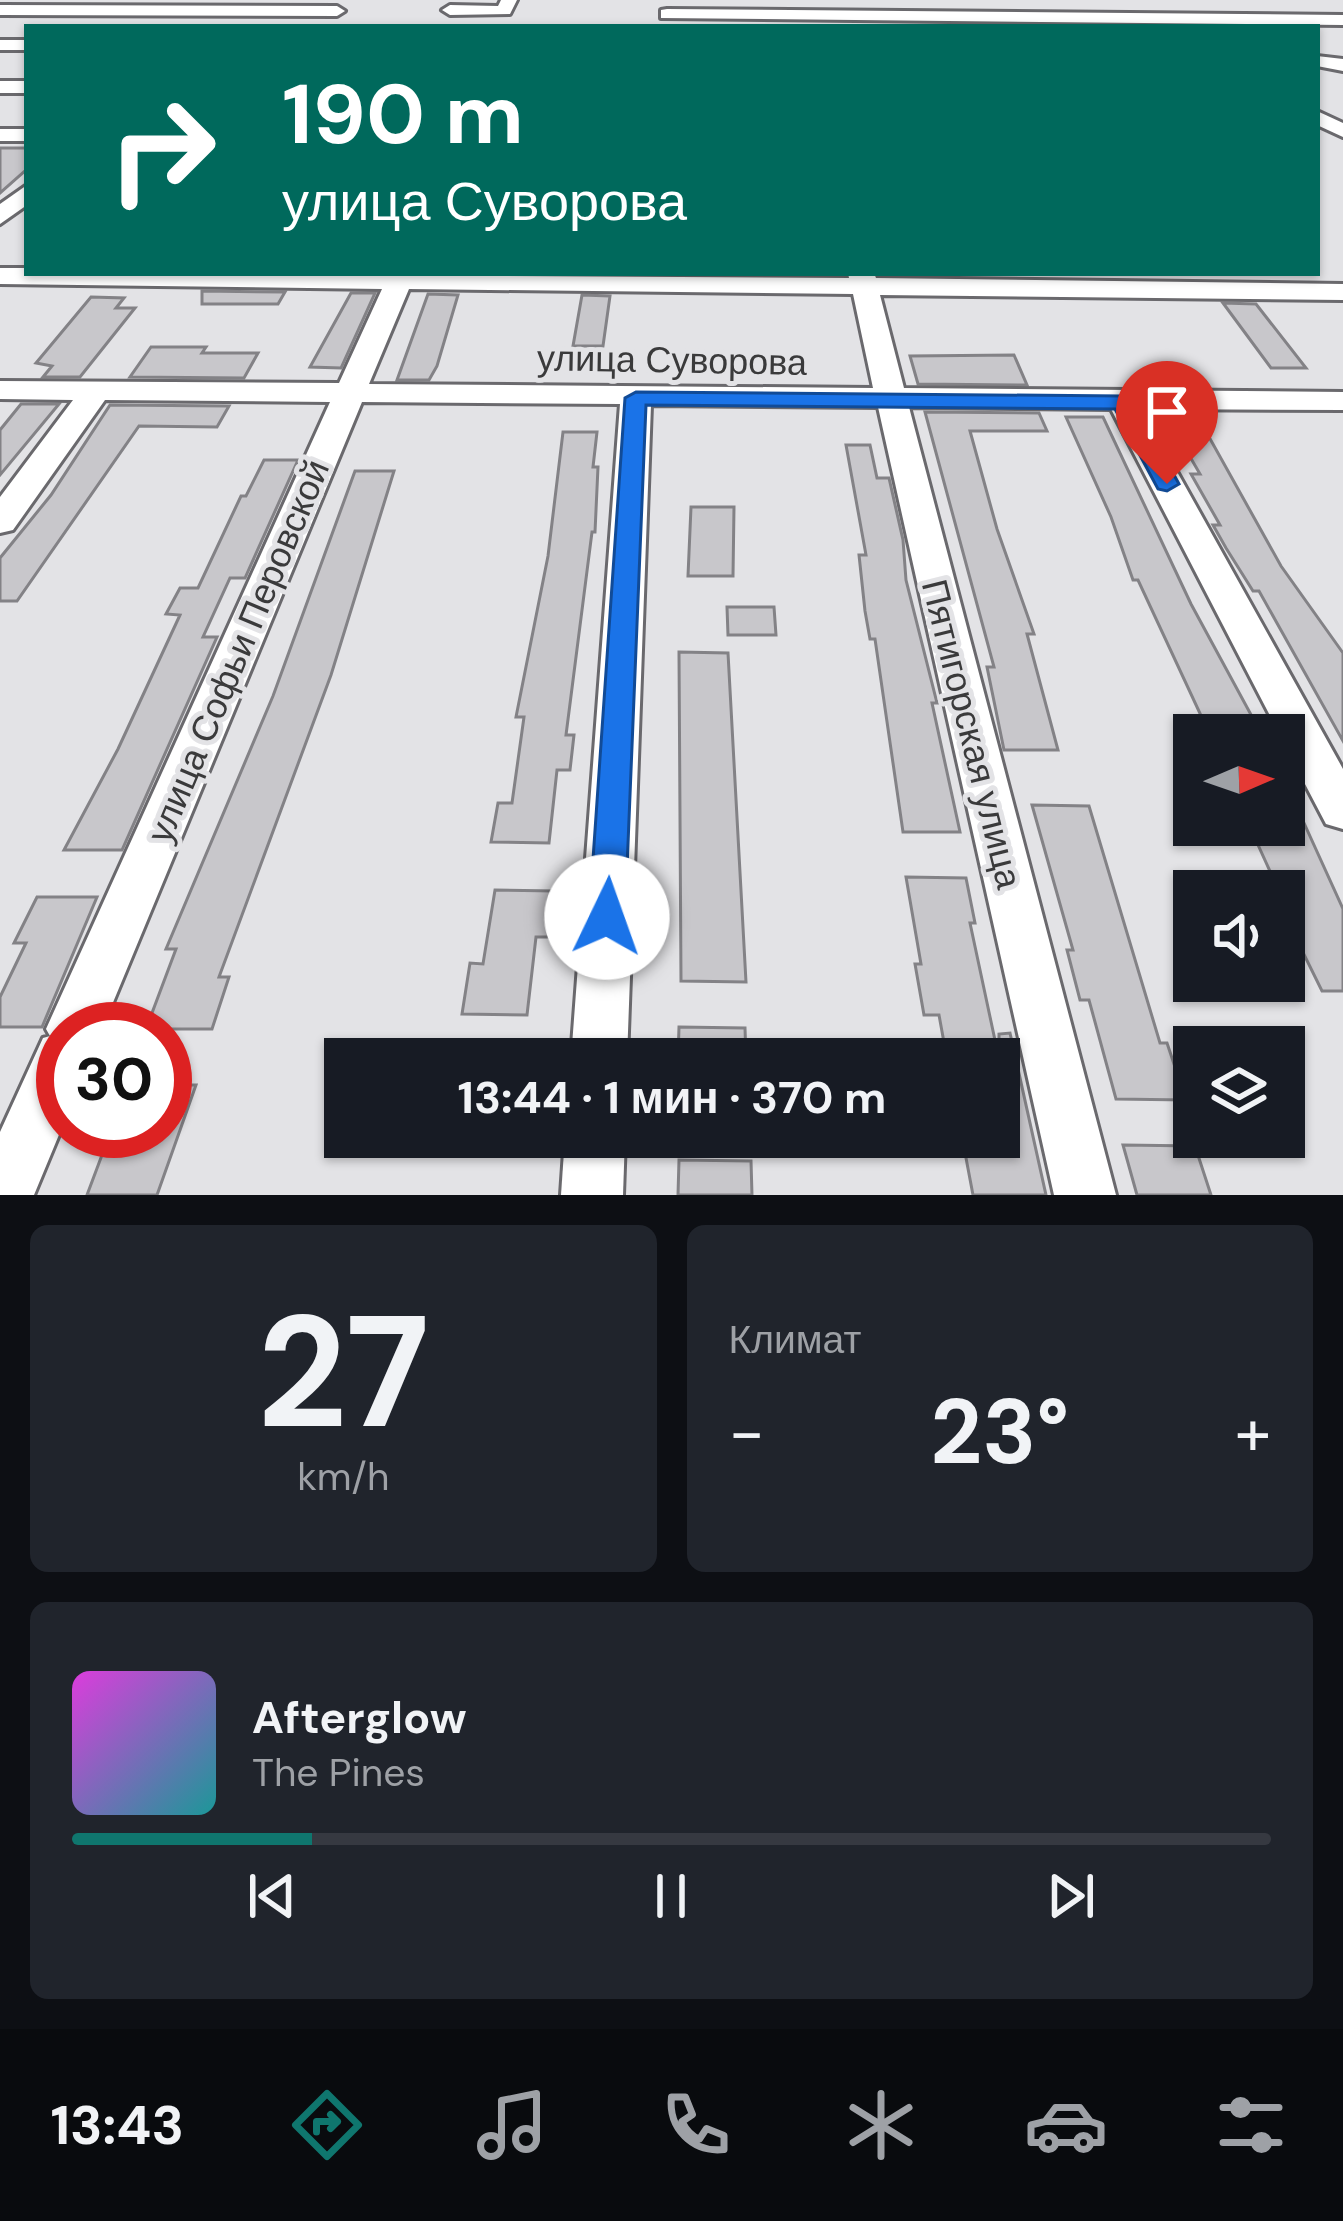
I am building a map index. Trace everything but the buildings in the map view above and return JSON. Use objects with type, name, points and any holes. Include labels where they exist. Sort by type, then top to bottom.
[{"type":"street","points":[[1173,0],[1197,23]]},
{"type":"street","points":[[0,10],[233,5],[337,11]]},
{"type":"street","points":[[450,10],[506,5]]},
{"type":"street","points":[[668,14],[1197,23],[1343,20]]},
{"type":"street","points":[[0,276],[863,281],[1343,292]]},
{"type":"street","name":"улица Софьи Перовской","points":[[86,1002],[399,278]]},
{"type":"street","name":"Пятигорская улица","points":[[863,281],[1085,1195]]},
{"type":"street","name":"улица Суворова","points":[[0,390],[890,401],[1343,401]]},
{"type":"street","points":[[0,522],[95,392]]},
{"type":"street","points":[[600,1038],[636,398]]},
{"type":"street","points":[[1123,402],[1343,812]]},
{"type":"street","points":[[3,1195],[36,1119]]},
{"type":"street","points":[[592,1195],[594,1158]]},
{"type":"route","points":[[607,917],[636,398],[1123,402],[1167,484]]}]
